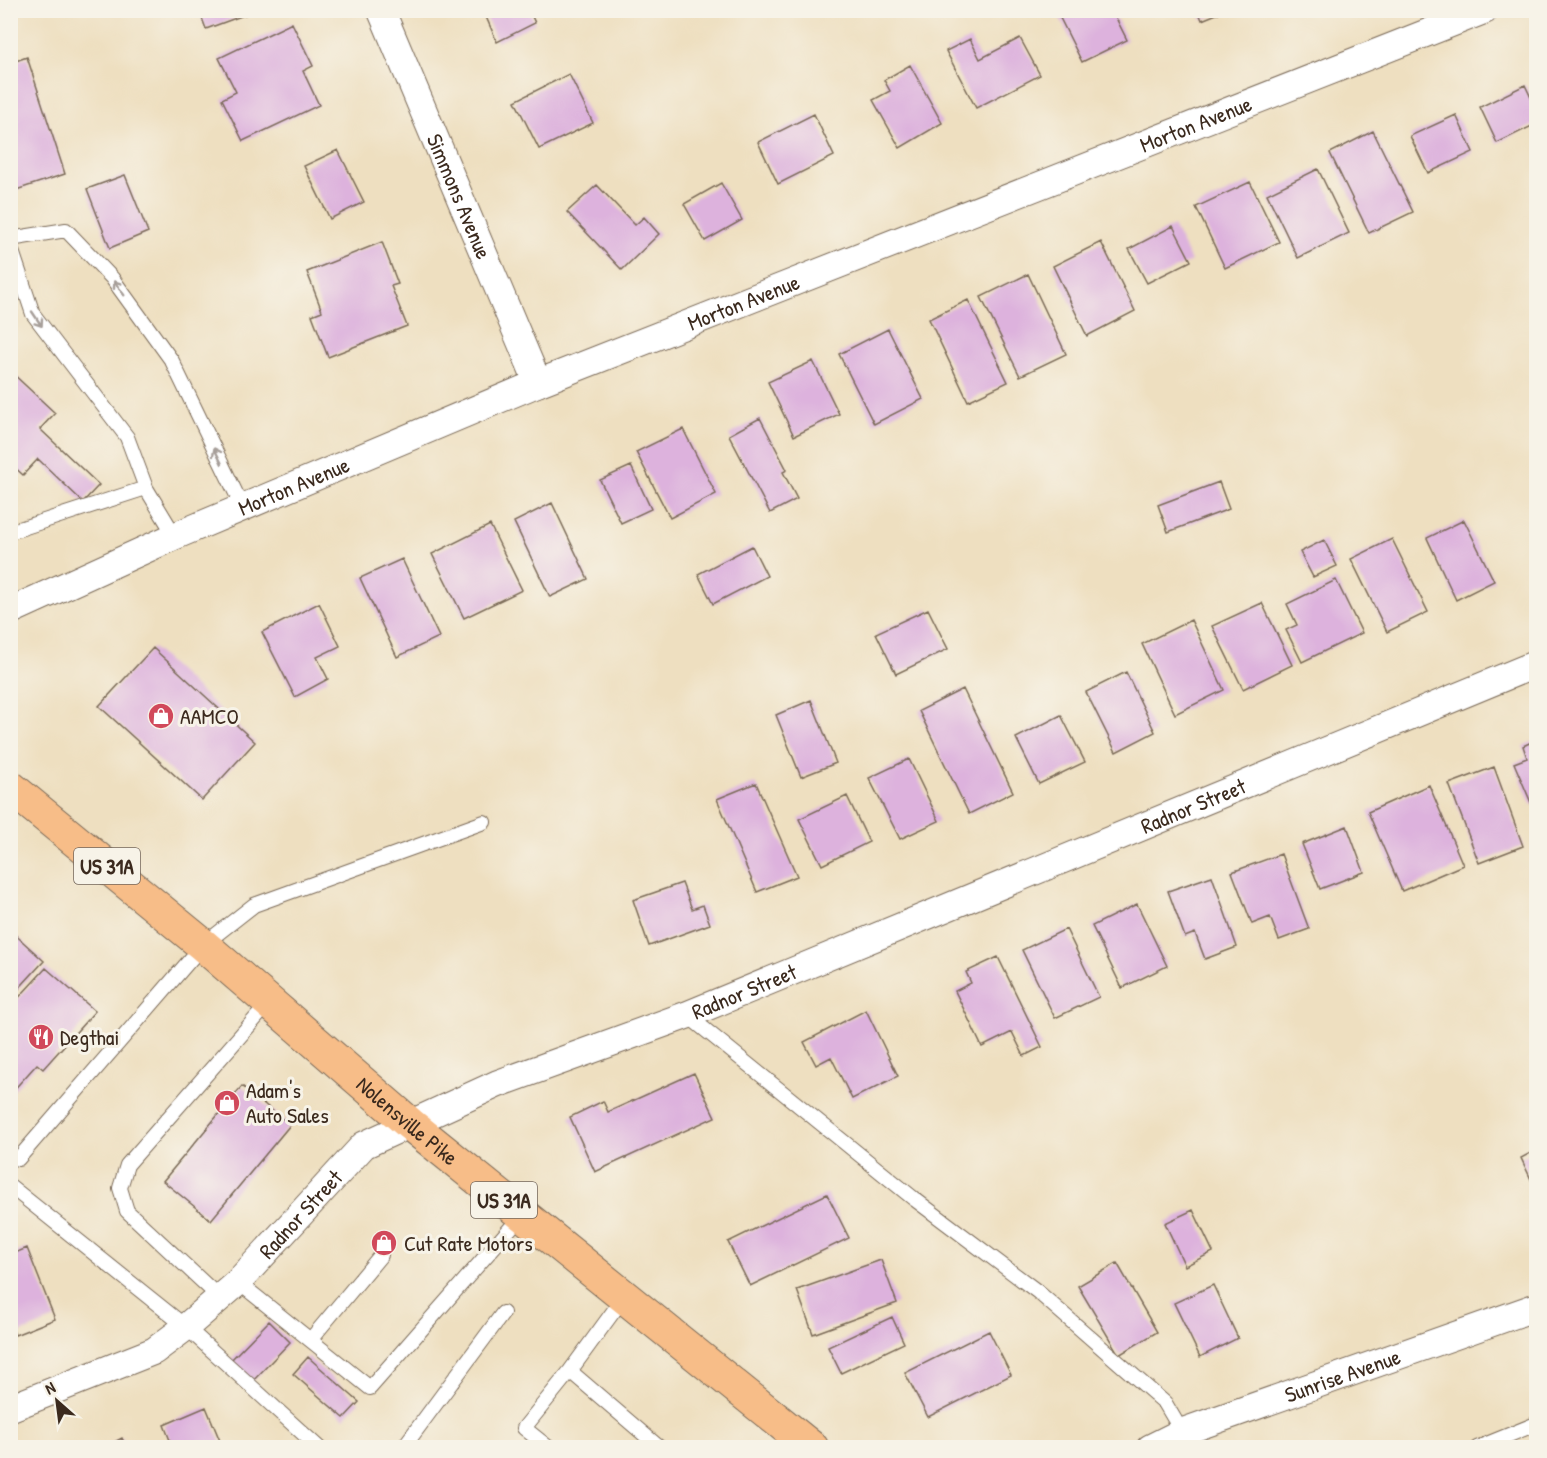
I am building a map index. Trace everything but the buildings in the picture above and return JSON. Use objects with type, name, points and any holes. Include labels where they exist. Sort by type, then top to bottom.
[{"type":"main road","name":"Nolensville Pike","points":[[10,787],[203,945],[410,1124],[812,1448]]},
{"type":"street","name":"Simmons Avenue","points":[[381,10],[538,383]]},
{"type":"street","name":"Morton Avenue","points":[[10,611],[175,536],[538,383],[1485,10]]},
{"type":"street","name":"Radnor Street","points":[[10,1408],[154,1351],[229,1290],[364,1145],[497,1084],[687,1015],[1536,664]]},
{"type":"street","name":"Sunrise Avenue","points":[[1150,1448],[1182,1432],[1536,1307]]},
{"type":"lane","points":[[10,239],[66,230],[112,278],[172,361],[243,508]]},
{"type":"lane","points":[[10,244],[33,314],[127,437],[146,488],[175,536]]},
{"type":"lane","points":[[10,532],[146,488]]},
{"type":"lane","points":[[18,1159],[203,945],[254,905],[484,822]]},
{"type":"lane","points":[[269,1003],[127,1165],[120,1188],[127,1211],[229,1290],[311,1339],[370,1388],[522,1215]]},
{"type":"lane","points":[[687,1015],[913,1198],[1038,1292],[1165,1403],[1182,1432]]},
{"type":"lane","points":[[10,1186],[186,1327],[319,1448]]},
{"type":"lane","points":[[311,1339],[381,1256]]},
{"type":"lane","points":[[549,1448],[524,1428],[570,1371],[624,1297]]},
{"type":"lane","points":[[403,1448],[503,1313]]},
{"type":"lane","points":[[570,1371],[660,1448]]},
{"type":"lane","points":[[1477,1448],[1536,1424]]},
{"type":"place","name":"AAMCO","points":[[161,716]]},
{"type":"place","name":"Degthai","points":[[41,1037]]},
{"type":"place","name":"Adam's Auto Sales","points":[[227,1103]]},
{"type":"place","name":"Cut Rate Motors","points":[[384,1243]]}]
